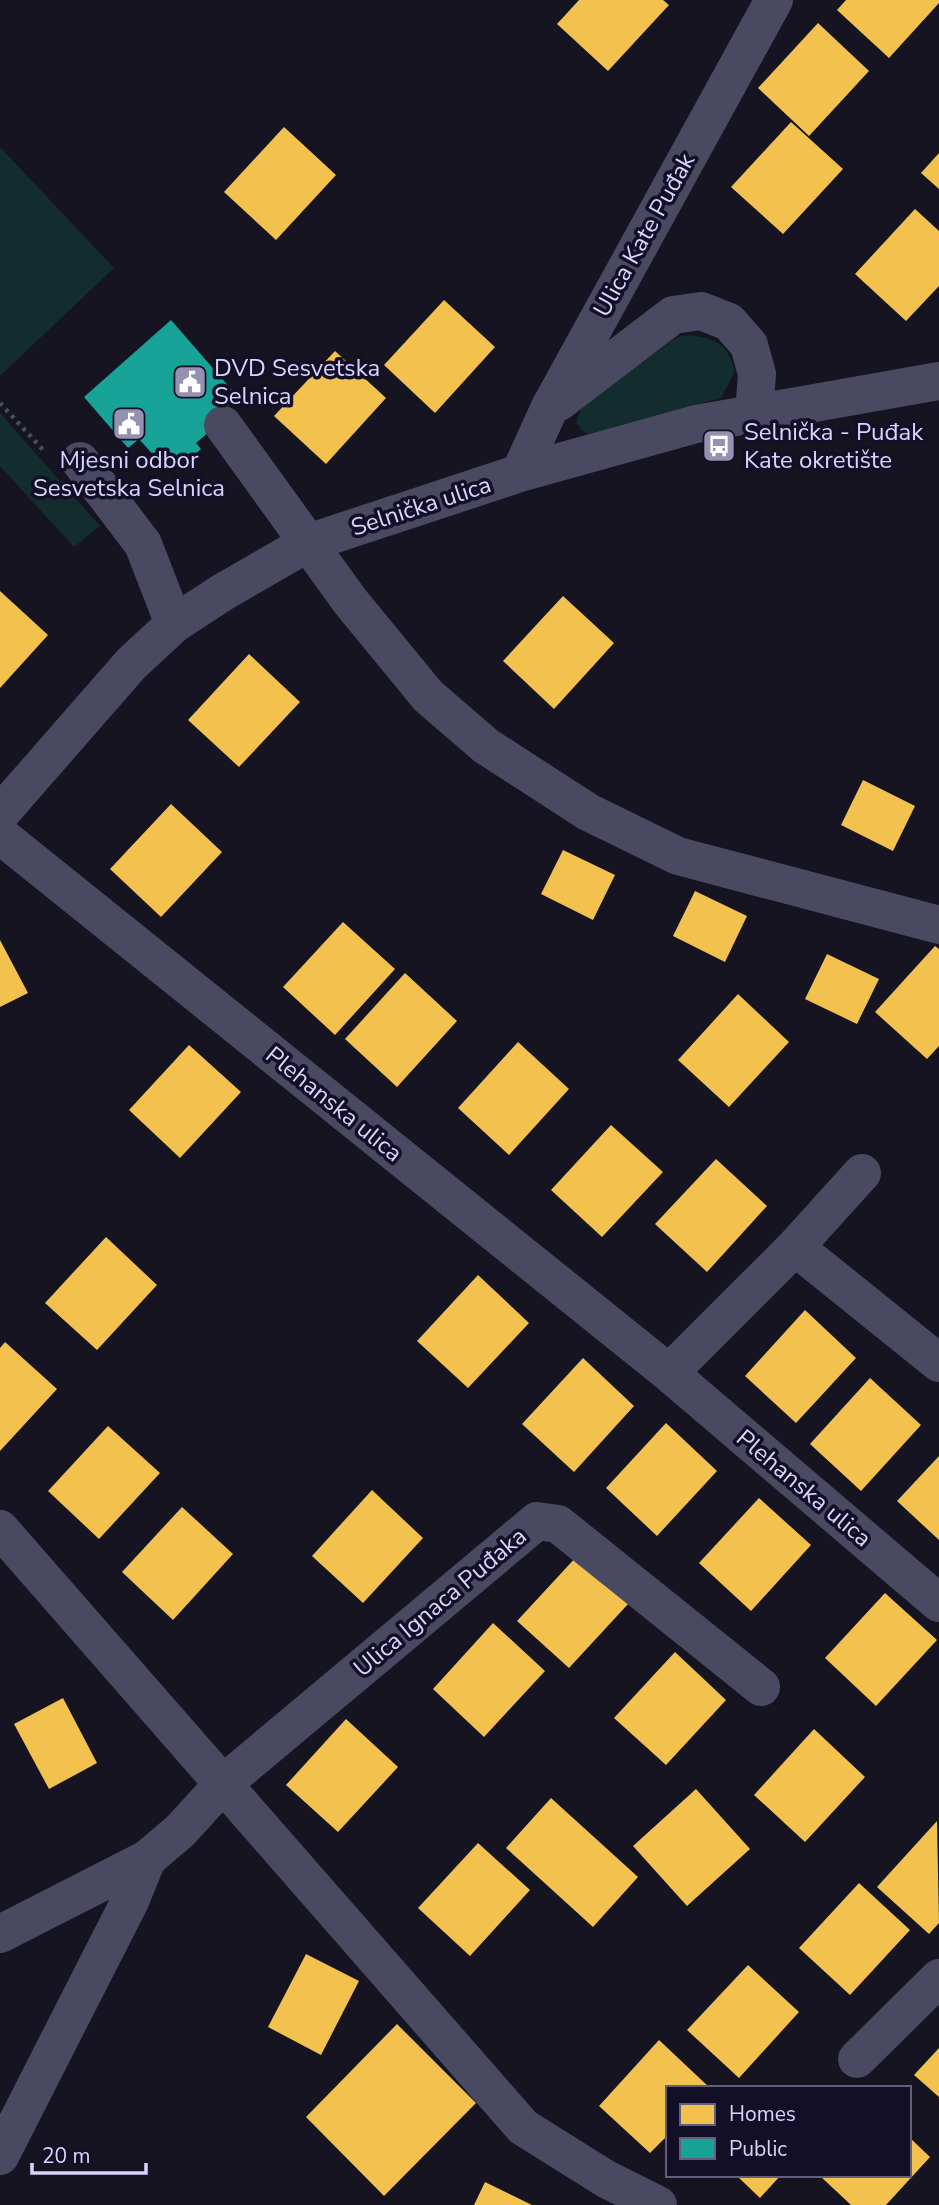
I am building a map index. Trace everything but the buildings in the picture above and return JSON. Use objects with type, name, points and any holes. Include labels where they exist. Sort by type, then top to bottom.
[{"type":"street","name":"Ulica Kate Puđak","points":[[520,473],[549,409],[774,0]]},
{"type":"street","points":[[549,409],[673,315],[701,311],[729,322],[749,345],[757,374],[754,413]]},
{"type":"street","name":"Selnička ulica","points":[[0,814],[131,664],[174,624],[234,585],[308,543],[520,473],[696,424],[939,382]]},
{"type":"street","points":[[223,425],[350,601],[428,696],[486,746],[588,812],[678,856],[939,925]]},
{"type":"street","points":[[80,461],[143,544],[174,624]]},
{"type":"street","name":"Plehanska ulica","points":[[0,835],[669,1373],[939,1603]]},
{"type":"street","points":[[669,1373],[795,1247],[862,1173]]},
{"type":"street","points":[[795,1247],[939,1363]]},
{"type":"street","name":"Ulica Ignaca Puđaka","points":[[0,1934],[146,1859],[180,1831],[225,1783],[537,1521],[558,1524],[761,1686]]},
{"type":"street","points":[[0,1529],[225,1783],[523,2127],[606,2179],[658,2205]]},
{"type":"street","points":[[0,2156],[130,1901],[146,1859]]},
{"type":"street","points":[[857,2059],[939,1978]]},
{"type":"green space","points":[[0,147],[114,268],[0,376]]},
{"type":"green space","points":[[691,335],[715,341],[729,354],[735,371],[721,398],[589,434],[581,430],[576,422],[582,406],[677,337]]},
{"type":"green space","points":[[0,413],[100,526],[74,547],[0,466]]},
{"type":"place","name":"DVD Sesvetska Selnica","points":[[190,382]]},
{"type":"place","name":"Mjesni odbor Sesvetska Selnica","points":[[129,424]]},
{"type":"place","name":"Selnička - Puđak Kate okretište","points":[[719,446]]}]
